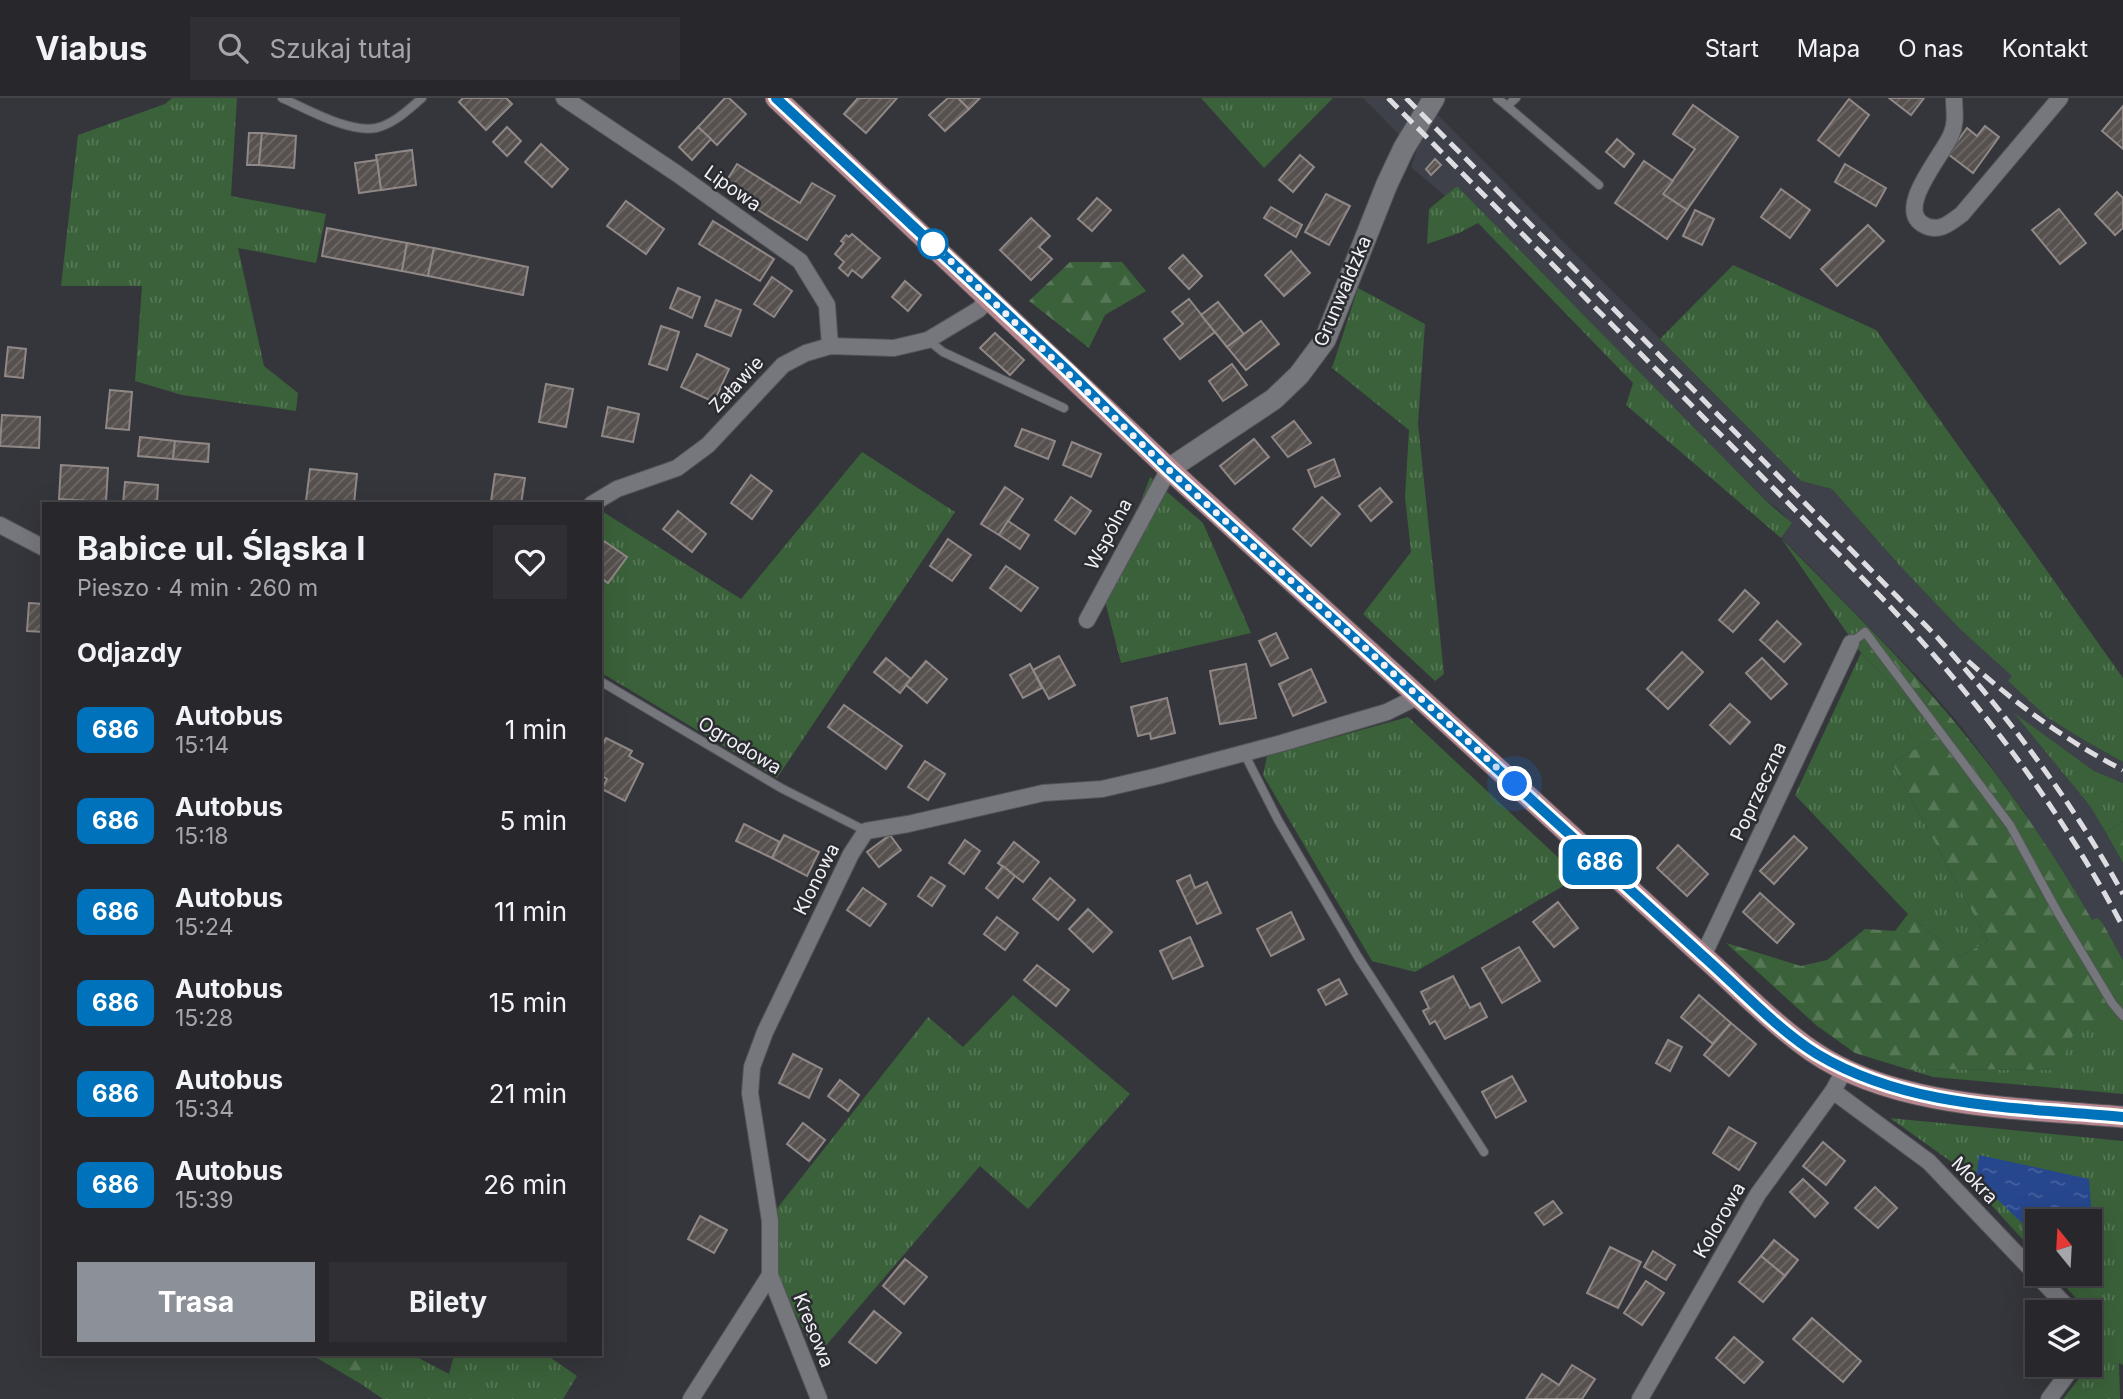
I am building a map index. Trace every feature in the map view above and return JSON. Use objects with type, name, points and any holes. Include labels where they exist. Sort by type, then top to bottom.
[{"type":"main road","points":[[776,98],[1168,469],[1788,1033],[1814,1052],[1845,1069],[1901,1091],[1952,1101],[2123,1117]]},
{"type":"street","name":"Lipowa","points":[[564,98],[800,261],[827,304],[830,346]]},
{"type":"street","name":"Grunwaldzka","points":[[1168,469],[1274,399],[1299,375],[1325,341],[1387,184],[1404,148],[1434,98]]},
{"type":"street","points":[[1954,98],[1956,117],[1951,135],[1916,196],[1913,208],[1917,220],[1926,227],[1943,228],[1962,214],[2060,98]]},
{"type":"street","name":"Załawie","points":[[595,502],[617,489],[677,468],[708,445],[783,365],[806,353],[830,346],[894,348],[928,340],[978,310],[990,298]]},
{"type":"street","name":"Wspólna","points":[[1087,620],[1168,469]]},
{"type":"street","points":[[0,525],[42,547]]},
{"type":"street","name":"Poprzeczna","points":[[1703,956],[1851,643]]},
{"type":"street","points":[[866,831],[1043,793],[1102,789],[1244,753],[1387,712],[1419,696]]},
{"type":"street","name":"Klonowa","points":[[770,1276],[770,1221],[750,1093],[752,1066],[770,1020],[851,854],[866,831]]},
{"type":"street","name":"Kolorowa","points":[[1640,1399],[1758,1194],[1833,1091],[1845,1069]]},
{"type":"street","name":"Mokra","points":[[1833,1091],[1929,1162],[2061,1300]]},
{"type":"street","points":[[691,1399],[770,1276]]},
{"type":"street","name":"Kresowa","points":[[770,1276],[819,1399]]},
{"type":"street","points":[[2049,1399],[2065,1377]]},
{"type":"lane","points":[[282,98],[348,126],[376,128],[402,116],[422,98]]},
{"type":"lane","points":[[1497,98],[1600,185]]},
{"type":"lane","points":[[1507,106],[1516,98]]},
{"type":"lane","points":[[928,340],[943,352],[1064,408]]},
{"type":"lane","points":[[1851,643],[1865,632],[2010,825],[2058,914],[2112,1003],[2123,1016]]},
{"type":"lane","name":"Ogrodowa","points":[[602,682],[781,788],[866,831]]},
{"type":"lane","points":[[1244,753],[1278,820],[1358,957],[1485,1152]]},
{"type":"shaded area","points":[[1363,98],[1421,98],[1801,481],[1832,489],[1960,629],[2013,676],[2009,682],[2047,717],[2123,762],[2123,783],[2094,771],[2017,716],[2090,806],[2123,863],[2123,960],[2102,922],[2092,921],[2023,810],[1961,726],[1923,682],[1781,537],[1792,524],[1766,501],[1457,186],[1445,196],[1411,167],[1416,152]]},
{"type":"green space","points":[[172,98],[237,98],[231,196],[326,214],[316,263],[238,248],[264,366],[298,393],[296,411],[182,395],[135,381],[142,286],[61,286],[78,135],[165,104]]},
{"type":"green space","points":[[1201,98],[1333,98],[1264,168]]},
{"type":"green space","points":[[1457,186],[1766,501],[1792,523],[1781,538],[1626,405],[1633,383],[1478,223],[1427,244],[1429,209]]},
{"type":"green space","points":[[1070,262],[1122,262],[1146,291],[1105,315],[1089,348],[1029,301]]},
{"type":"green space","points":[[1733,265],[1876,330],[2123,678],[2123,762],[2047,717],[2008,681],[2012,676],[1960,629],[1832,489],[1801,481],[1660,339]]},
{"type":"green space","points":[[1358,288],[1425,324],[1418,423],[1444,674],[1435,681],[1363,614],[1411,552],[1405,497],[1409,430],[1332,368]]},
{"type":"green space","points":[[862,452],[955,512],[777,778],[602,673],[602,511],[741,599]]},
{"type":"green space","points":[[1150,477],[1203,523],[1251,633],[1121,663],[1100,582],[1141,501]]},
{"type":"green space","points":[[1781,538],[1879,638],[1861,653]]},
{"type":"green space","points":[[1879,638],[1939,704],[1994,772],[2045,844],[2092,920],[2097,918],[2102,922],[2123,960],[2123,1022],[2078,1022],[2059,1070],[1907,1069],[1855,1053],[1816,1025],[1726,943],[1801,966],[1827,960],[1865,929],[1895,931],[1908,914],[1960,957],[1988,941],[1892,763],[1940,734],[1861,653]]},
{"type":"green space","points":[[1861,653],[1940,734],[1892,763],[1988,941],[1960,957],[1908,914],[1795,795]]},
{"type":"green space","points":[[2014,713],[2094,771],[2123,783],[2123,821],[2106,833],[2090,806]]},
{"type":"green space","points":[[1408,717],[1579,877],[1415,972],[1372,961],[1263,775],[1267,756]]},
{"type":"green space","points":[[2123,821],[2123,863],[2106,833]]},
{"type":"green space","points":[[1013,995],[1130,1094],[1028,1209],[980,1166],[817,1356],[778,1279],[775,1211],[928,1017],[963,1047]]},
{"type":"green space","points":[[2078,1022],[2123,1022],[2123,1094],[1933,1077],[1907,1069],[2058,1070]]},
{"type":"green space","points":[[1890,1118],[2123,1141],[2123,1365],[2119,1363],[2120,1399],[2063,1399],[2080,1377],[2102,1377],[2102,1300],[2078,1300],[2065,1286],[2102,1286],[2102,1209],[2025,1209],[2025,1242],[1953,1163]]},
{"type":"green space","points":[[314,1356],[382,1356],[361,1384]]},
{"type":"green space","points":[[382,1356],[415,1356],[449,1374],[454,1356],[548,1356],[577,1376],[563,1399],[383,1399],[361,1384]]},
{"type":"water","points":[[1979,1155],[2089,1179],[2091,1209],[2025,1209],[2025,1226],[1976,1179]]},
{"type":"building","points":[[463,98],[506,98],[512,104],[486,130],[459,102]]},
{"type":"building","points":[[725,98],[729,98],[746,114],[717,145],[698,127]]},
{"type":"building","points":[[858,98],[897,98],[866,133],[844,114]]},
{"type":"building","points":[[948,98],[958,98],[969,109],[945,131],[929,115]]},
{"type":"building","points":[[958,98],[980,98],[969,109]]},
{"type":"building","points":[[1889,98],[1924,98],[1911,115]]},
{"type":"building","points":[[1849,99],[1869,115],[1839,156],[1818,140]]},
{"type":"building","points":[[1693,105],[1738,137],[1687,210],[1663,194],[1695,149],[1673,134]]},
{"type":"building","points":[[2123,106],[2123,149],[2102,131]]},
{"type":"building","points":[[1985,126],[1999,137],[1973,173],[1948,154],[1967,128],[1977,136]]},
{"type":"building","points":[[507,127],[521,141],[507,156],[493,142]]},
{"type":"building","points":[[698,127],[711,139],[692,160],[679,147]]},
{"type":"building","points":[[249,133],[262,133],[259,165],[247,165]]},
{"type":"building","points":[[262,133],[296,136],[294,168],[259,165]]},
{"type":"building","points":[[1617,139],[1634,154],[1624,167],[1606,152]]},
{"type":"building","points":[[541,144],[568,169],[552,187],[525,162]]},
{"type":"building","points":[[412,150],[416,185],[381,190],[376,155]]},
{"type":"building","points":[[1300,155],[1314,167],[1293,192],[1279,180]]},
{"type":"building","points":[[1435,159],[1441,165],[1431,175],[1426,169]]},
{"type":"building","points":[[377,160],[381,190],[359,193],[355,163]]},
{"type":"building","points":[[1644,161],[1673,181],[1663,194],[1687,210],[1667,239],[1615,203]]},
{"type":"building","points":[[737,164],[800,203],[812,183],[835,196],[807,240],[722,188]]},
{"type":"building","points":[[1845,164],[1886,188],[1876,206],[1835,182]]},
{"type":"building","points":[[1781,189],[1810,210],[1790,238],[1761,217]]},
{"type":"building","points":[[2117,192],[2123,198],[2123,228],[2115,235],[2095,214]]},
{"type":"building","points":[[1326,194],[1350,206],[1329,245],[1305,232]]},
{"type":"building","points":[[1097,198],[1111,210],[1092,231],[1078,219]]},
{"type":"building","points":[[626,201],[664,229],[646,254],[607,226]]},
{"type":"building","points":[[1271,207],[1302,225],[1296,237],[1264,218]]},
{"type":"building","points":[[2059,209],[2086,243],[2060,264],[2032,230]]},
{"type":"building","points":[[1695,210],[1714,219],[1702,245],[1683,236]]},
{"type":"building","points":[[1031,218],[1050,236],[1039,247],[1052,259],[1031,280],[1000,250]]},
{"type":"building","points":[[713,221],[774,259],[760,281],[699,244]]},
{"type":"building","points":[[1868,225],[1884,241],[1837,286],[1821,269]]},
{"type":"building","points":[[327,228],[407,243],[402,271],[322,256]]},
{"type":"building","points":[[852,234],[880,258],[862,278],[852,270],[848,276],[839,268],[844,262],[835,254],[844,243],[841,241],[846,235],[849,237]]},
{"type":"building","points":[[407,243],[434,248],[428,276],[402,271]]},
{"type":"building","points":[[434,248],[528,267],[523,295],[428,276]]},
{"type":"building","points":[[1291,251],[1310,273],[1284,296],[1265,275]]},
{"type":"building","points":[[1183,255],[1202,276],[1189,289],[1169,268]]},
{"type":"building","points":[[772,277],[792,291],[774,317],[754,304]]},
{"type":"building","points":[[905,281],[921,295],[908,311],[892,297]]},
{"type":"building","points":[[678,288],[700,297],[692,318],[670,308]]},
{"type":"building","points":[[1189,299],[1215,332],[1180,359],[1164,339],[1183,324],[1172,312]]},
{"type":"building","points":[[716,300],[741,310],[731,336],[705,326]]},
{"type":"building","points":[[1218,302],[1244,334],[1227,347],[1201,315]]},
{"type":"building","points":[[1261,321],[1279,344],[1246,370],[1227,347]]},
{"type":"building","points":[[661,326],[679,332],[667,370],[649,364]]},
{"type":"building","points":[[995,333],[1024,360],[1010,375],[980,348]]},
{"type":"building","points":[[8,347],[26,349],[23,378],[5,376]]},
{"type":"building","points":[[697,354],[729,369],[714,402],[681,387]]},
{"type":"building","points":[[1232,364],[1247,385],[1223,401],[1209,381]]},
{"type":"building","points":[[546,384],[573,389],[566,427],[539,422]]},
{"type":"building","points":[[110,390],[132,392],[129,430],[106,428]]},
{"type":"building","points":[[608,407],[639,414],[633,442],[602,436]]},
{"type":"building","points":[[2,415],[40,417],[39,448],[0,446]]},
{"type":"building","points":[[1294,421],[1311,443],[1288,457],[1272,437]]},
{"type":"building","points":[[1022,429],[1055,441],[1048,459],[1015,446]]},
{"type":"building","points":[[140,437],[175,441],[173,459],[138,456]]},
{"type":"building","points":[[1254,439],[1269,457],[1235,484],[1220,466]]},
{"type":"building","points":[[175,441],[209,444],[208,462],[173,459]]},
{"type":"building","points":[[1072,442],[1101,454],[1091,477],[1063,465]]},
{"type":"building","points":[[1334,459],[1340,476],[1315,487],[1308,470]]},
{"type":"building","points":[[61,465],[108,468],[106,502],[59,499]]},
{"type":"building","points":[[310,469],[357,474],[354,502],[306,501]]},
{"type":"building","points":[[495,474],[525,478],[521,502],[491,501]]},
{"type":"building","points":[[751,475],[772,491],[752,519],[731,503]]},
{"type":"building","points":[[125,482],[158,485],[157,502],[123,502]]},
{"type":"building","points":[[1005,487],[1023,499],[999,535],[981,524]]},
{"type":"building","points":[[1380,488],[1392,502],[1371,521],[1359,506]]},
{"type":"building","points":[[1071,497],[1091,511],[1075,534],[1055,520]]},
{"type":"building","points":[[1322,497],[1340,514],[1311,546],[1293,529]]},
{"type":"building","points":[[678,511],[706,534],[692,552],[663,529]]},
{"type":"building","points":[[1008,521],[1029,535],[1020,549],[999,535]]},
{"type":"building","points":[[948,539],[971,555],[952,581],[930,566]]},
{"type":"building","points":[[604,541],[627,557],[608,583],[602,578]]},
{"type":"building","points":[[1006,566],[1038,588],[1021,611],[990,588]]},
{"type":"building","points":[[1745,590],[1759,603],[1733,632],[1719,620]]},
{"type":"building","points":[[29,603],[42,604],[42,632],[27,631]]},
{"type":"building","points":[[1777,621],[1801,644],[1784,662],[1760,640]]},
{"type":"building","points":[[1276,633],[1288,658],[1271,666],[1259,641]]},
{"type":"building","points":[[1682,652],[1703,672],[1668,709],[1647,689]]},
{"type":"building","points":[[1059,656],[1075,685],[1049,699],[1033,670]]},
{"type":"building","points":[[886,658],[911,679],[900,693],[874,672]]},
{"type":"building","points":[[1762,658],[1787,684],[1771,699],[1746,673]]},
{"type":"building","points":[[926,661],[947,679],[927,703],[906,685]]},
{"type":"building","points":[[1030,664],[1042,688],[1023,698],[1010,675]]},
{"type":"building","points":[[1246,664],[1256,718],[1220,724],[1210,671]]},
{"type":"building","points":[[1311,669],[1326,702],[1293,716],[1279,684]]},
{"type":"building","points":[[1167,698],[1175,733],[1151,739],[1150,733],[1138,736],[1131,707]]},
{"type":"building","points":[[1730,704],[1750,722],[1730,744],[1710,725]]},
{"type":"building","points":[[844,705],[902,746],[886,769],[828,727]]},
{"type":"building","points":[[606,738],[632,751],[629,756],[643,764],[625,801],[602,789],[607,779],[602,776],[602,746]]},
{"type":"building","points":[[925,761],[945,774],[928,800],[908,787]]},
{"type":"building","points":[[744,824],[780,842],[772,858],[736,841]]},
{"type":"building","points":[[784,835],[819,852],[807,876],[772,858]]},
{"type":"building","points":[[890,835],[901,850],[879,867],[867,852]]},
{"type":"building","points":[[1794,836],[1807,848],[1774,884],[1760,871]]},
{"type":"building","points":[[965,840],[980,851],[964,874],[949,863]]},
{"type":"building","points":[[1014,842],[1039,862],[1023,882],[998,863]]},
{"type":"building","points":[[1678,845],[1708,874],[1687,896],[1657,868]]},
{"type":"building","points":[[1003,866],[1015,876],[998,898],[986,888]]},
{"type":"building","points":[[1190,875],[1195,888],[1207,882],[1221,913],[1197,924],[1177,881]]},
{"type":"building","points":[[931,877],[945,886],[932,906],[918,896]]},
{"type":"building","points":[[1050,878],[1075,900],[1058,920],[1033,899]]},
{"type":"building","points":[[863,888],[886,904],[870,926],[847,910]]},
{"type":"building","points":[[1760,893],[1794,924],[1777,943],[1743,912]]},
{"type":"building","points":[[1558,902],[1578,928],[1554,947],[1533,922]]},
{"type":"building","points":[[1088,909],[1112,932],[1093,952],[1069,929]]},
{"type":"building","points":[[1291,912],[1304,939],[1271,956],[1257,929]]},
{"type":"building","points":[[997,917],[1018,933],[1005,950],[984,934]]},
{"type":"building","points":[[1190,937],[1203,966],[1173,979],[1160,951]]},
{"type":"building","points":[[1519,947],[1540,981],[1502,1003],[1482,968]]},
{"type":"building","points":[[1037,965],[1069,990],[1056,1006],[1024,980]]},
{"type":"building","points":[[1453,976],[1470,1008],[1480,1003],[1487,1017],[1445,1039],[1435,1021],[1430,1024],[1423,1011],[1429,1008],[1421,992]]},
{"type":"building","points":[[1339,979],[1347,994],[1326,1005],[1318,990]]},
{"type":"building","points":[[1699,995],[1731,1023],[1713,1044],[1681,1017]]},
{"type":"building","points":[[1731,1023],[1756,1044],[1729,1076],[1704,1055]]},
{"type":"building","points":[[1668,1040],[1682,1047],[1670,1071],[1656,1063]]},
{"type":"building","points":[[793,1054],[822,1069],[809,1098],[779,1083]]},
{"type":"building","points":[[1512,1076],[1526,1101],[1496,1118],[1482,1092]]},
{"type":"building","points":[[840,1080],[859,1095],[848,1111],[828,1096]]},
{"type":"building","points":[[803,1123],[825,1140],[809,1161],[787,1144]]},
{"type":"building","points":[[1729,1127],[1756,1143],[1739,1170],[1713,1153]]},
{"type":"building","points":[[1823,1142],[1845,1161],[1826,1185],[1803,1166]]},
{"type":"building","points":[[1803,1179],[1828,1203],[1815,1217],[1790,1192]]},
{"type":"building","points":[[1875,1187],[1897,1208],[1878,1228],[1855,1208]]},
{"type":"building","points":[[1553,1201],[1562,1213],[1544,1225],[1535,1213]]},
{"type":"building","points":[[700,1216],[727,1230],[714,1253],[688,1239]]},
{"type":"building","points":[[1774,1240],[1798,1260],[1785,1276],[1761,1256]]},
{"type":"building","points":[[1610,1247],[1641,1262],[1618,1308],[1587,1293]]},
{"type":"building","points":[[1653,1251],[1675,1265],[1666,1280],[1644,1267]]},
{"type":"building","points":[[1761,1256],[1785,1276],[1763,1302],[1739,1282]]},
{"type":"building","points":[[905,1259],[927,1277],[904,1304],[883,1286]]},
{"type":"building","points":[[1646,1281],[1664,1293],[1642,1325],[1624,1313]]},
{"type":"building","points":[[874,1311],[901,1333],[876,1363],[849,1342]]},
{"type":"building","points":[[1812,1318],[1861,1361],[1843,1382],[1793,1339]]},
{"type":"building","points":[[1734,1337],[1763,1362],[1744,1383],[1716,1358]]},
{"type":"building","points":[[1572,1365],[1595,1379],[1582,1399],[1526,1399],[1542,1374],[1559,1385]]},
{"type":"railway","points":[[1388,98],[1915,634],[1982,713],[2043,795],[2123,927]]},
{"type":"railway","points":[[1406,98],[1937,637],[1989,697],[2038,760],[2123,894]]},
{"type":"railway","points":[[1968,661],[2042,721],[2123,770]]},
{"type":"bus line","name":"686","points":[[776,98],[1067,370],[1168,469],[1788,1033],[1814,1052],[1845,1069],[1901,1091],[1952,1101],[2123,1117]]},
{"type":"route","points":[[933,244],[1144,443],[1168,469],[1515,784]]}]
